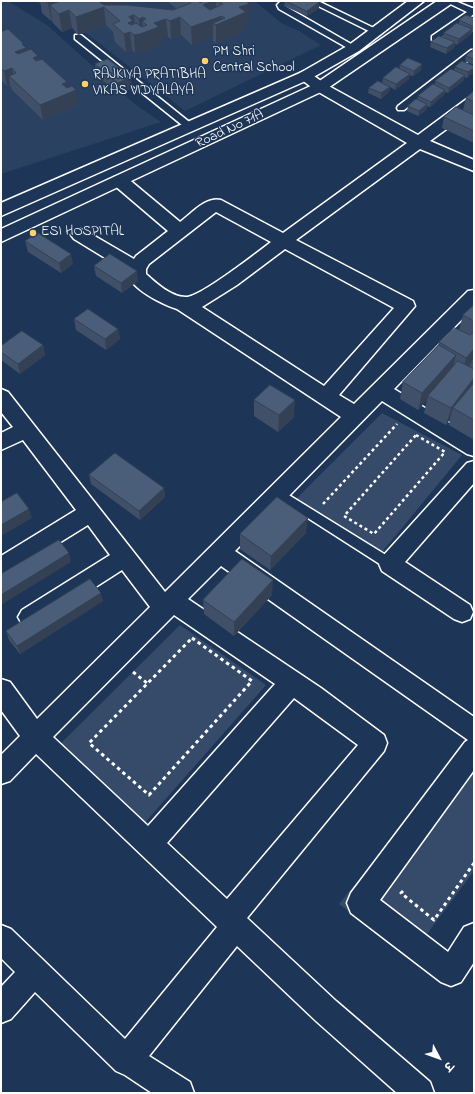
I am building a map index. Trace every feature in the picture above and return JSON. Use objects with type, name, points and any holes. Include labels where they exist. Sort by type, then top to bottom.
[{"type":"street","name":"Road No 71A","points":[[1,210],[305,76],[354,48],[417,1]]},
{"type":"street","name":"Road No 71A","points":[[1,236],[320,87],[447,1]]},
{"type":"street","points":[[305,76],[320,87],[420,143],[474,166]]},
{"type":"street","points":[[182,303],[193,303],[225,285],[420,143],[474,101]]},
{"type":"street","points":[[120,181],[179,231]]},
{"type":"street","points":[[326,397],[406,306],[285,240],[215,204],[142,260],[137,270],[137,276],[148,286],[166,298],[182,303],[326,397],[356,416]]},
{"type":"street","points":[[80,235],[137,270]]},
{"type":"street","points":[[1,772],[381,391],[466,316],[474,296]]},
{"type":"street","points":[[381,391],[474,448]]},
{"type":"street","points":[[1,397],[125,557],[169,605],[292,683],[375,743],[232,923],[128,1060]]},
{"type":"street","points":[[1,442],[26,429]]},
{"type":"street","points":[[462,612],[390,564],[474,469]]},
{"type":"street","points":[[1,568],[91,512]]},
{"type":"street","points":[[220,553],[474,731]]},
{"type":"street","points":[[23,621],[125,557]]},
{"type":"street","points":[[149,844],[292,683]]},
{"type":"street","points":[[1,690],[35,737],[326,1011],[419,1093]]},
{"type":"street","points":[[474,750],[361,903],[451,972],[474,937]]},
{"type":"street","points":[[1,939],[126,1062],[128,1060],[179,1093]]},
{"type":"street","points":[[1,1009],[34,971]]},
{"type":"lane","points":[[286,1],[281,5],[282,8],[354,48]]},
{"type":"lane","points":[[312,1],[376,31]]},
{"type":"lane","points":[[447,1],[474,11]]},
{"type":"lane","points":[[434,38],[474,11]]},
{"type":"lane","points":[[78,37],[190,127]]},
{"type":"lane","points":[[401,108],[474,52]]},
{"type":"lane","points":[[279,494],[390,564]]},
{"type":"path","points":[[328,507],[323,504],[397,423],[404,427]]},
{"type":"path","points":[[339,513],[374,534],[445,452],[410,431]]},
{"type":"path","points":[[344,516],[416,435]]},
{"type":"path","points":[[192,638],[252,681],[149,794],[89,743],[147,683],[192,638]]},
{"type":"path","points":[[406,887],[401,893],[434,920],[474,863]]},
{"type":"shaded area","points":[[1,1],[8,1],[47,25],[135,104],[161,122],[1,174]]},
{"type":"shaded area","name":"PM Shri Central School","points":[[35,1],[255,1],[281,23],[299,31],[321,45],[185,111],[94,39]]},
{"type":"shaded area","points":[[382,413],[462,455],[374,562],[291,504]]},
{"type":"shaded area","points":[[180,625],[266,685],[135,834],[49,755]]},
{"type":"shaded area","points":[[474,739],[474,871],[409,958],[339,904]]},
{"type":"building","points":[[61,1],[98,1],[104,5],[127,5],[173,10],[191,3],[189,1],[198,1],[200,3],[204,1],[212,1],[203,5],[210,10],[223,4],[218,1],[246,1],[249,4],[239,7],[246,12],[216,25],[213,23],[225,18],[222,16],[191,27],[180,17],[170,21],[166,19],[154,23],[159,27],[134,35],[130,32],[124,34],[113,24],[120,21],[104,7],[76,17],[69,10],[59,14],[50,5]],"holes":[[[134,15],[139,19],[143,17],[146,19],[142,21],[147,25],[142,27],[136,23],[131,25],[128,23],[133,21],[129,17]]]},
{"type":"building","points":[[286,1],[317,1],[319,2],[307,11]]},
{"type":"building","points":[[466,15],[474,18],[474,27],[459,20]]},
{"type":"building","points":[[457,23],[472,29],[459,39],[444,33]]},
{"type":"building","points":[[8,29],[23,43],[22,44],[26,48],[15,52],[18,54],[31,49],[38,56],[33,58],[36,61],[42,59],[67,82],[62,84],[67,88],[72,86],[76,90],[40,105],[9,76],[16,73],[12,68],[4,71],[1,69],[1,32]]},
{"type":"building","points":[[439,36],[455,42],[447,48],[431,42]]},
{"type":"building","points":[[473,50],[474,59],[466,56]]},
{"type":"building","points":[[408,58],[422,64],[414,71],[400,65]]},
{"type":"building","points":[[108,59],[131,77],[118,83],[95,64]]},
{"type":"building","points":[[462,61],[474,66],[474,68],[468,72],[455,67]]},
{"type":"building","points":[[396,67],[410,74],[396,84],[383,78]]},
{"type":"building","points":[[451,69],[465,75],[449,88],[435,81]]},
{"type":"building","points":[[378,81],[390,87],[381,93],[369,88]]},
{"type":"building","points":[[433,84],[445,90],[431,102],[418,96]]},
{"type":"building","points":[[474,91],[474,102],[466,98]]},
{"type":"building","points":[[416,99],[427,104],[419,111],[408,106]]},
{"type":"building","points":[[456,107],[474,115],[474,131],[444,117]]},
{"type":"building","points":[[38,233],[71,254],[59,263],[25,241]]},
{"type":"building","points":[[110,254],[137,271],[121,283],[94,266]]},
{"type":"building","points":[[474,305],[474,321],[463,315]]},
{"type":"building","points":[[88,309],[118,329],[105,339],[74,319]]},
{"type":"building","points":[[455,328],[470,335],[474,332],[474,349],[466,358],[439,342]]},
{"type":"building","points":[[22,331],[43,345],[18,364],[1,352],[1,346]]},
{"type":"building","points":[[439,345],[456,355],[422,393],[403,382]]},
{"type":"building","points":[[458,361],[474,369],[474,378],[451,408],[428,396]]},
{"type":"building","points":[[474,383],[474,420],[453,408]]},
{"type":"building","points":[[270,385],[295,400],[279,415],[254,400]]},
{"type":"building","points":[[115,453],[164,488],[139,511],[89,475]]},
{"type":"building","points":[[17,493],[29,509],[1,525],[1,502]]},
{"type":"building","points":[[277,497],[308,518],[271,556],[240,534]]},
{"type":"building","points":[[59,540],[69,553],[1,595],[1,574]]},
{"type":"building","points":[[242,559],[273,580],[234,622],[203,600]]},
{"type":"building","points":[[90,579],[101,593],[17,646],[6,631]]},
{"type":"place","name":"PM Shri Central School","points":[[205,61]]},
{"type":"place","name":"RAJKIYA PRATIBHA VIKAS VIDYALAYA","points":[[85,84]]},
{"type":"place","name":"ESI HOSPITAL","points":[[33,233]]}]
